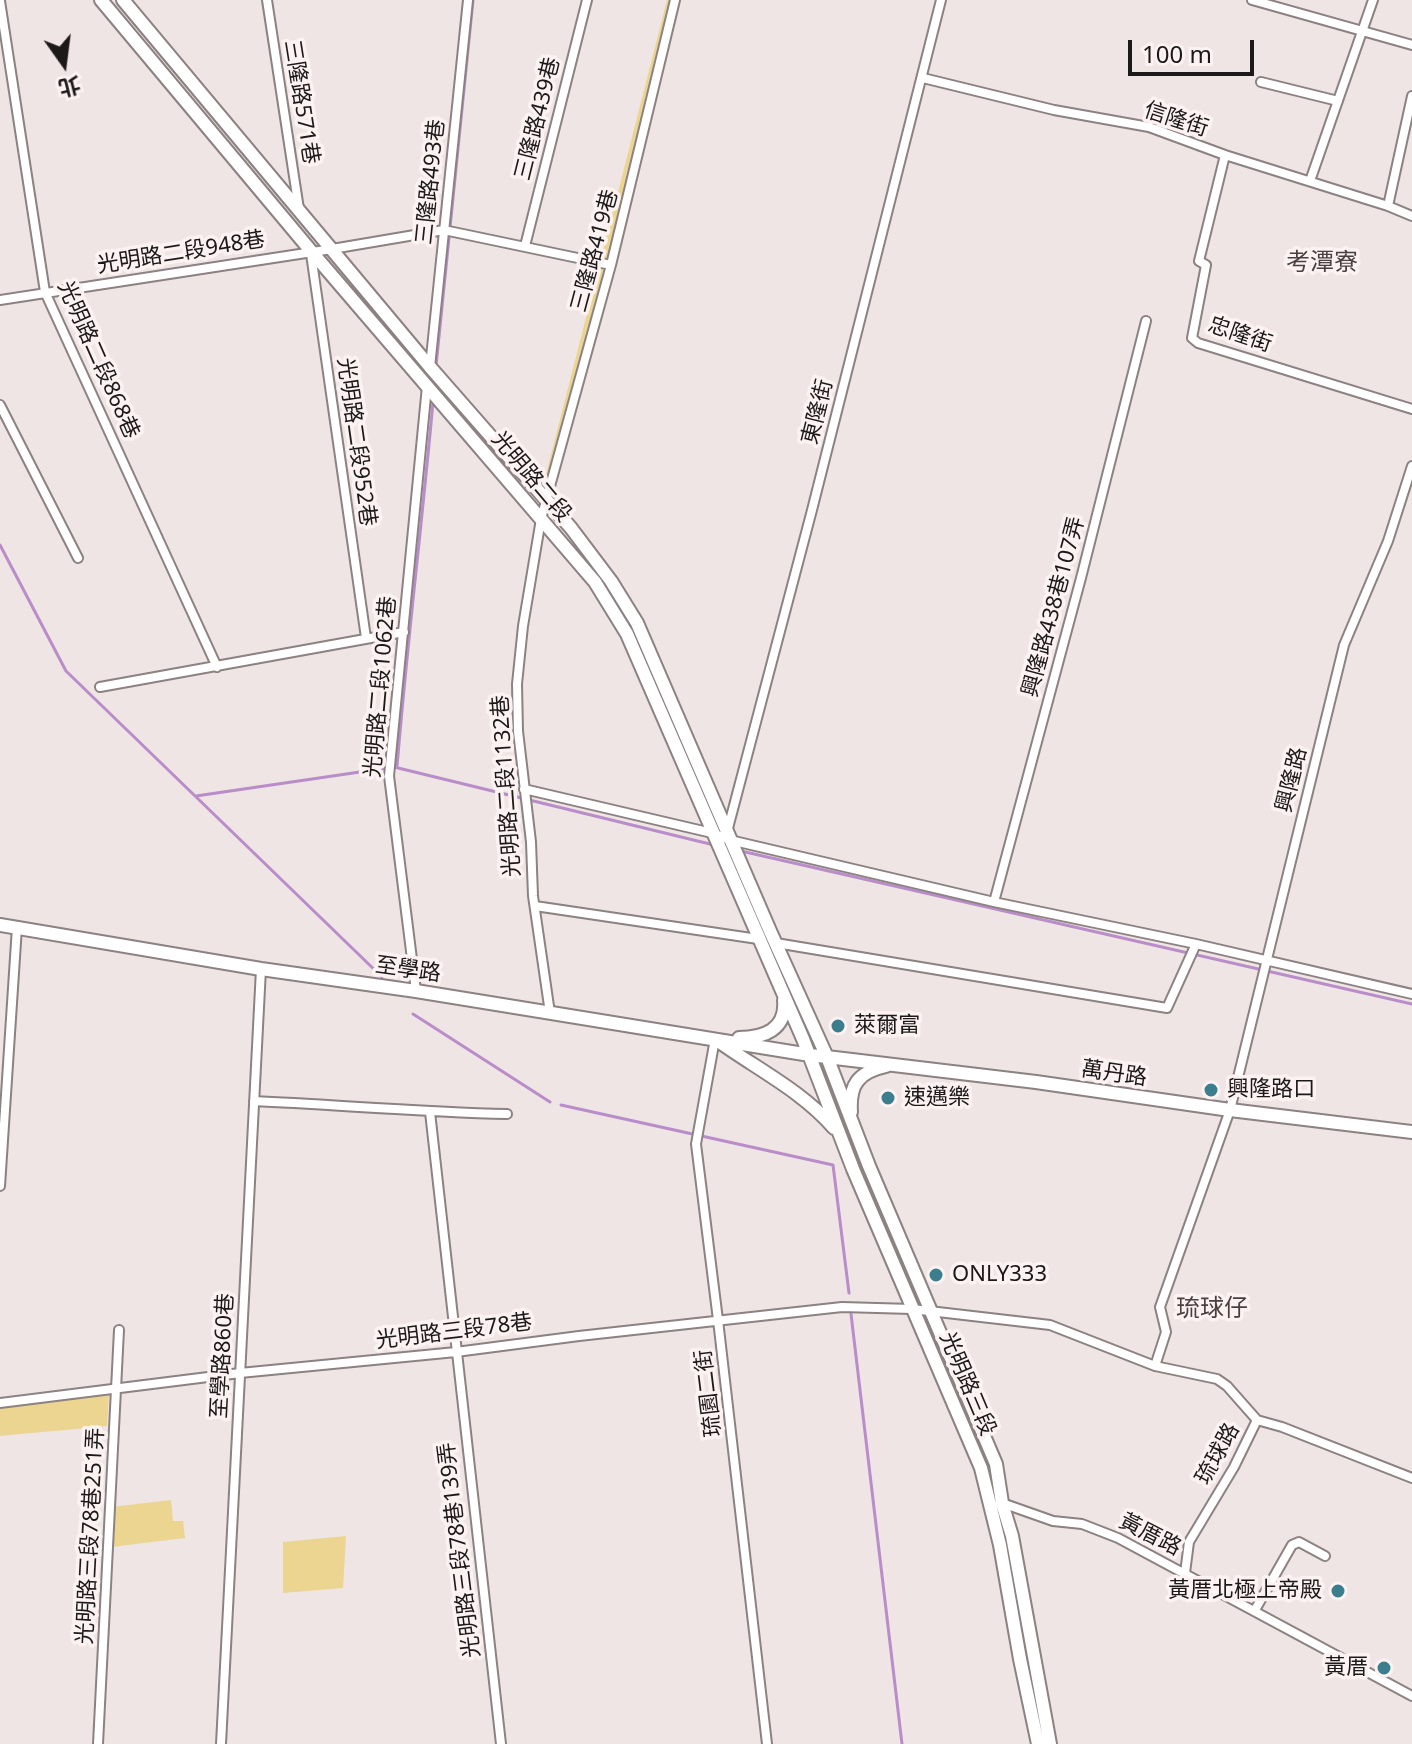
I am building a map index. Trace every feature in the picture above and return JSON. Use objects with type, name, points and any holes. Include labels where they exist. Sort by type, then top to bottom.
[{"type":"street","name":"光明路二段","points":[[101,0],[321,250],[430,367],[544,510],[595,582],[627,634],[827,1057]]},
{"type":"street","name":"光明路二段","points":[[123,0],[299,210],[321,250],[427,385],[544,510],[571,528],[611,581],[637,623],[723,836],[758,939],[810,1055]]},
{"type":"street","name":"三隆路571巷","points":[[267,0],[299,210]]},
{"type":"street","name":"三隆路493巷","points":[[430,367],[447,230],[468,0]]},
{"type":"street","name":"三隆路439巷","points":[[525,246],[587,0]]},
{"type":"street","name":"三隆路419巷","points":[[544,510],[611,265],[675,0]]},
{"type":"street","name":"東隆街","points":[[723,836],[941,0]]},
{"type":"street","points":[[1252,0],[1412,45]]},
{"type":"street","points":[[1310,181],[1373,0]]},
{"type":"street","name":"光明路二段868巷","points":[[0,1],[45,292],[217,667]]},
{"type":"street","name":"信隆街","points":[[923,78],[1054,110],[1149,127],[1412,216]]},
{"type":"street","points":[[1261,82],[1338,101]]},
{"type":"street","points":[[1388,206],[1412,96]]},
{"type":"street","name":"忠隆街","points":[[1225,155],[1199,261],[1206,265],[1192,338],[1198,343],[1412,409]]},
{"type":"street","name":"光明路二段948巷","points":[[0,300],[447,230]]},
{"type":"street","points":[[447,230],[611,265]]},
{"type":"street","name":"光明路二段952巷","points":[[321,250],[366,638]]},
{"type":"street","name":"興隆路438巷107弄","points":[[994,902],[1146,321]]},
{"type":"street","name":"光明路二段1062巷","points":[[416,991],[389,776],[427,385]]},
{"type":"street","points":[[0,405],[78,558]]},
{"type":"street","name":"興隆路","points":[[1230,1110],[1344,645],[1388,541],[1412,466]]},
{"type":"street","name":"光明路二段1132巷","points":[[544,510],[528,589],[517,684],[518,731],[531,842],[533,896],[550,1013]]},
{"type":"street","points":[[100,687],[404,632]]},
{"type":"street","points":[[524,789],[1193,950],[1412,994]]},
{"type":"street","points":[[535,906],[758,939]]},
{"type":"street","name":"至學路","points":[[0,925],[810,1055]]},
{"type":"street","points":[[0,1186],[17,927]]},
{"type":"street","points":[[775,943],[1167,1008],[1193,950]]},
{"type":"street","name":"至學路860巷","points":[[221,1744],[261,969]]},
{"type":"street","points":[[715,1039],[765,1036],[782,1017],[784,996]]},
{"type":"street","points":[[715,1039],[819,1111],[840,1135]]},
{"type":"street","name":"琉園二街","points":[[715,1039],[696,1144],[767,1744]]},
{"type":"street","name":"萬丹路","points":[[810,1055],[1412,1132]]},
{"type":"street","name":"光明路三段","points":[[810,1055],[912,1309],[1012,1536],[1050,1744]]},
{"type":"street","name":"光明路三段","points":[[827,1057],[996,1464],[1000,1545],[1038,1744]]},
{"type":"street","points":[[854,1127],[850,1107],[852,1090],[860,1077],[874,1069],[892,1065]]},
{"type":"street","points":[[254,1101],[507,1114]]},
{"type":"street","points":[[1155,1366],[1166,1332],[1160,1307],[1230,1110]]},
{"type":"street","name":"光明路三段78巷139弄","points":[[430,1112],[501,1744]]},
{"type":"street","name":"光明路三段78巷","points":[[0,1403],[240,1373],[456,1352],[842,1307],[912,1309]]},
{"type":"street","name":"琉球路","points":[[912,1309],[1050,1325],[1155,1366],[1217,1379],[1227,1386],[1257,1420],[1234,1467],[1189,1542],[1185,1573]]},
{"type":"street","name":"光明路三段78巷251弄","points":[[98,1744],[119,1330]]},
{"type":"street","points":[[1257,1420],[1412,1478]]},
{"type":"street","name":"黃厝路","points":[[996,1505],[1053,1521],[1082,1524],[1118,1538],[1412,1696]]},
{"type":"street","points":[[1255,1610],[1292,1545],[1299,1542],[1325,1556]]},
{"type":"shaded area","points":[[667,0],[675,0],[546,500],[541,494]]},
{"type":"shaded area","points":[[109,1393],[107,1426],[0,1436],[0,1407]]},
{"type":"shaded area","points":[[171,1500],[173,1521],[183,1521],[185,1538],[111,1547],[111,1507]]},
{"type":"shaded area","points":[[346,1536],[343,1588],[283,1593],[283,1542]]},
{"type":"waterway","points":[[436,366],[473,0]]},
{"type":"waterway","points":[[397,767],[433,402]]},
{"type":"waterway","points":[[0,545],[66,671],[382,977]]},
{"type":"waterway","points":[[196,796],[394,767],[714,845]]},
{"type":"waterway","points":[[741,851],[1412,1004]]},
{"type":"waterway","points":[[413,1014],[550,1102]]},
{"type":"waterway","points":[[561,1105],[833,1165],[849,1293]]},
{"type":"waterway","points":[[851,1314],[902,1744]]},
{"type":"place","name":"萊爾富","points":[[838,1026]]},
{"type":"place","name":"興隆路口","points":[[1211,1090]]},
{"type":"place","name":"速邁樂","points":[[888,1098]]},
{"type":"place","name":"ONLY333","points":[[936,1275]]},
{"type":"place","name":"黃厝北極上帝殿","points":[[1338,1591]]},
{"type":"place","name":"黃厝","points":[[1384,1668]]},
{"type":"district","name":"考潭寮","points":[[1322,263]]},
{"type":"district","name":"琉球仔","points":[[1212,1309]]}]
